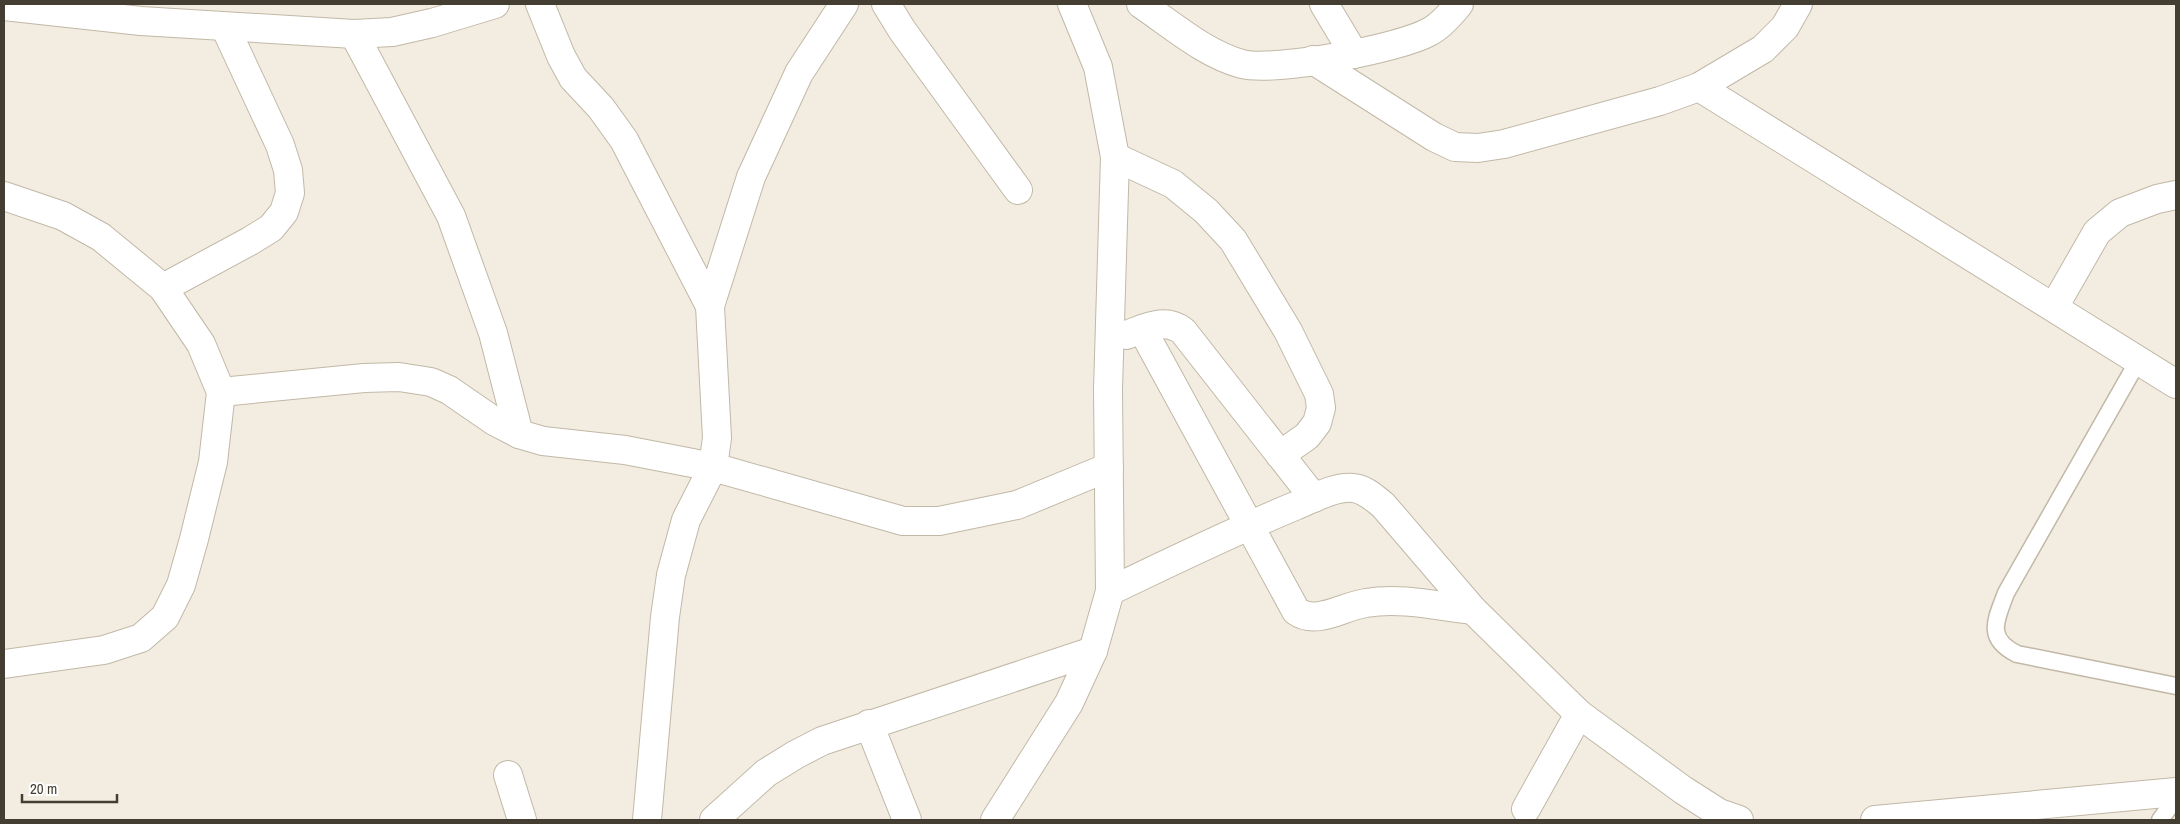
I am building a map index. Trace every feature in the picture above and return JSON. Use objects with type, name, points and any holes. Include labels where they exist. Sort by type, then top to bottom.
[{"type":"street","points":[[4,6],[141,21],[354,34],[392,32],[432,23],[494,4]]},
{"type":"street","points":[[540,4],[573,78],[601,108],[624,140],[710,306]]},
{"type":"street","points":[[647,820],[665,618],[671,575],[686,520],[713,467],[717,438],[710,306],[751,177],[799,73],[844,4]]},
{"type":"street","points":[[886,4],[902,30],[1018,190]]},
{"type":"street","points":[[995,820],[1069,703],[1093,651],[1110,591],[1110,340],[1115,157],[1098,67],[1072,4]]},
{"type":"street","points":[[1141,4],[1200,44],[1242,64],[1262,65],[1354,54],[1400,44],[1430,32],[1450,15],[1459,4]]},
{"type":"street","points":[[1324,4],[1354,54]]},
{"type":"street","points":[[1313,60],[1434,137],[1455,147],[1478,148],[1504,144],[1660,101],[1698,87],[1763,49],[1785,27],[1798,4]]},
{"type":"street","points":[[163,288],[271,228],[284,212],[290,193],[288,170],[280,145],[225,27]]},
{"type":"street","points":[[354,34],[451,216],[493,333],[519,434]]},
{"type":"street","points":[[1698,87],[2176,384]]},
{"type":"street","points":[[1115,157],[1173,184],[1206,211],[1233,240],[1288,332],[1319,394],[1321,408],[1316,423],[1307,436],[1280,455]]},
{"type":"street","points":[[2054,307],[2097,232],[2120,212],[2157,199],[2176,195]]},
{"type":"street","points":[[4,196],[63,216],[101,238],[163,288],[201,344],[221,392],[213,462],[194,539],[182,585],[164,617],[141,638],[104,650],[4,664]]},
{"type":"street","points":[[1110,340],[1157,324],[1176,325],[1183,331],[1314,498]]},
{"type":"street","points":[[1142,329],[1296,611],[1304,617],[1314,618],[1364,603],[1388,600],[1473,610]]},
{"type":"street","points":[[221,392],[364,378],[399,377],[431,382],[449,390],[494,421],[519,434],[543,441],[626,450],[713,467],[903,521],[940,521],[1017,505],[1110,467]]},
{"type":"street","points":[[1110,591],[1250,525],[1314,498],[1341,489],[1354,488],[1365,492],[1383,505],[1473,610],[1579,714],[1683,790],[1719,813],[1739,820]]},
{"type":"street","points":[[714,820],[766,773],[795,754],[822,741],[1093,651]]},
{"type":"street","points":[[1526,809],[1579,714]]},
{"type":"street","points":[[870,724],[906,820]]},
{"type":"street","points":[[508,775],[522,820]]},
{"type":"street","points":[[1875,820],[2176,792]]},
{"type":"lane","points":[[2138,361],[2006,593],[1996,618],[1995,634],[2003,647],[2017,654],[2176,686]]},
{"type":"lane","points":[[2160,820],[2176,798]]}]
